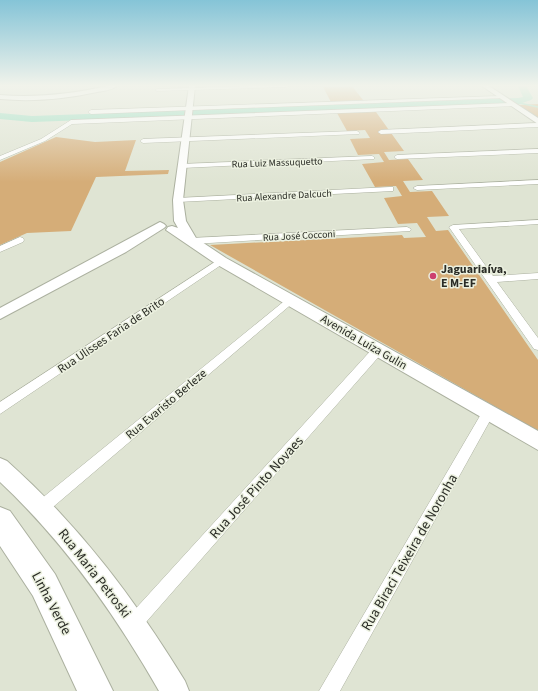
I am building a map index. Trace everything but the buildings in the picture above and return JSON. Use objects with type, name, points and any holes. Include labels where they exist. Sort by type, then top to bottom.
[{"type":"highway","name":"Linha Verde","points":[[0,521],[44,585],[95,691]]},
{"type":"street","points":[[0,158],[43,140],[71,122],[120,118]]},
{"type":"street","points":[[0,314],[122,249],[171,225],[178,200],[188,118]]},
{"type":"street","points":[[381,132],[538,124]]},
{"type":"street","points":[[143,141],[357,132]]},
{"type":"street","points":[[0,150],[11,154]]},
{"type":"street","points":[[397,157],[538,151]]},
{"type":"street","name":"Rua Luiz Massuquetto","points":[[182,166],[372,158]]},
{"type":"street","points":[[416,188],[538,182]]},
{"type":"street","name":"Rua Alexandre Dalcuch","points":[[178,200],[390,189]]},
{"type":"street","points":[[538,222],[452,227],[538,346]]},
{"type":"street","name":"Avenida Luíza Gulin","points":[[171,225],[221,261],[538,441]]},
{"type":"street","name":"Rua José Cocconi","points":[[192,241],[407,229]]},
{"type":"street","points":[[0,249],[20,240]]},
{"type":"street","name":"Rua Ulisses Faria de Brito","points":[[0,409],[221,261]]},
{"type":"street","points":[[490,279],[538,276]]},
{"type":"street","name":"Rua Evaristo Berleze","points":[[41,508],[291,300]]},
{"type":"street","name":"Rua José Pinto Novaes","points":[[134,623],[378,350]]},
{"type":"street","name":"Rua Biraci Teixeira de Noronha","points":[[329,691],[488,413]]},
{"type":"street","name":"Rua Maria Petroski","points":[[0,468],[41,508],[104,581],[134,623],[175,691]]},
{"type":"shaded area","points":[[340,118],[380,118],[404,151],[384,152],[389,160],[408,159],[423,180],[403,181],[410,192],[432,191],[449,216],[427,217],[436,231],[448,230],[538,360],[538,431],[210,245],[402,235],[404,238],[426,237],[417,223],[398,224],[384,198],[402,196],[396,186],[375,187],[362,164],[384,162],[379,154],[358,155],[350,139],[370,138],[365,130],[347,131]]},
{"type":"shaded area","points":[[56,137],[95,142],[136,140],[125,171],[169,170],[168,174],[96,177],[71,231],[27,233],[0,245],[0,162]]},
{"type":"waterway","points":[[24,118],[52,118]]},
{"type":"place","name":"Jaguariaíva, E M-EF","points":[[433,276]]}]
